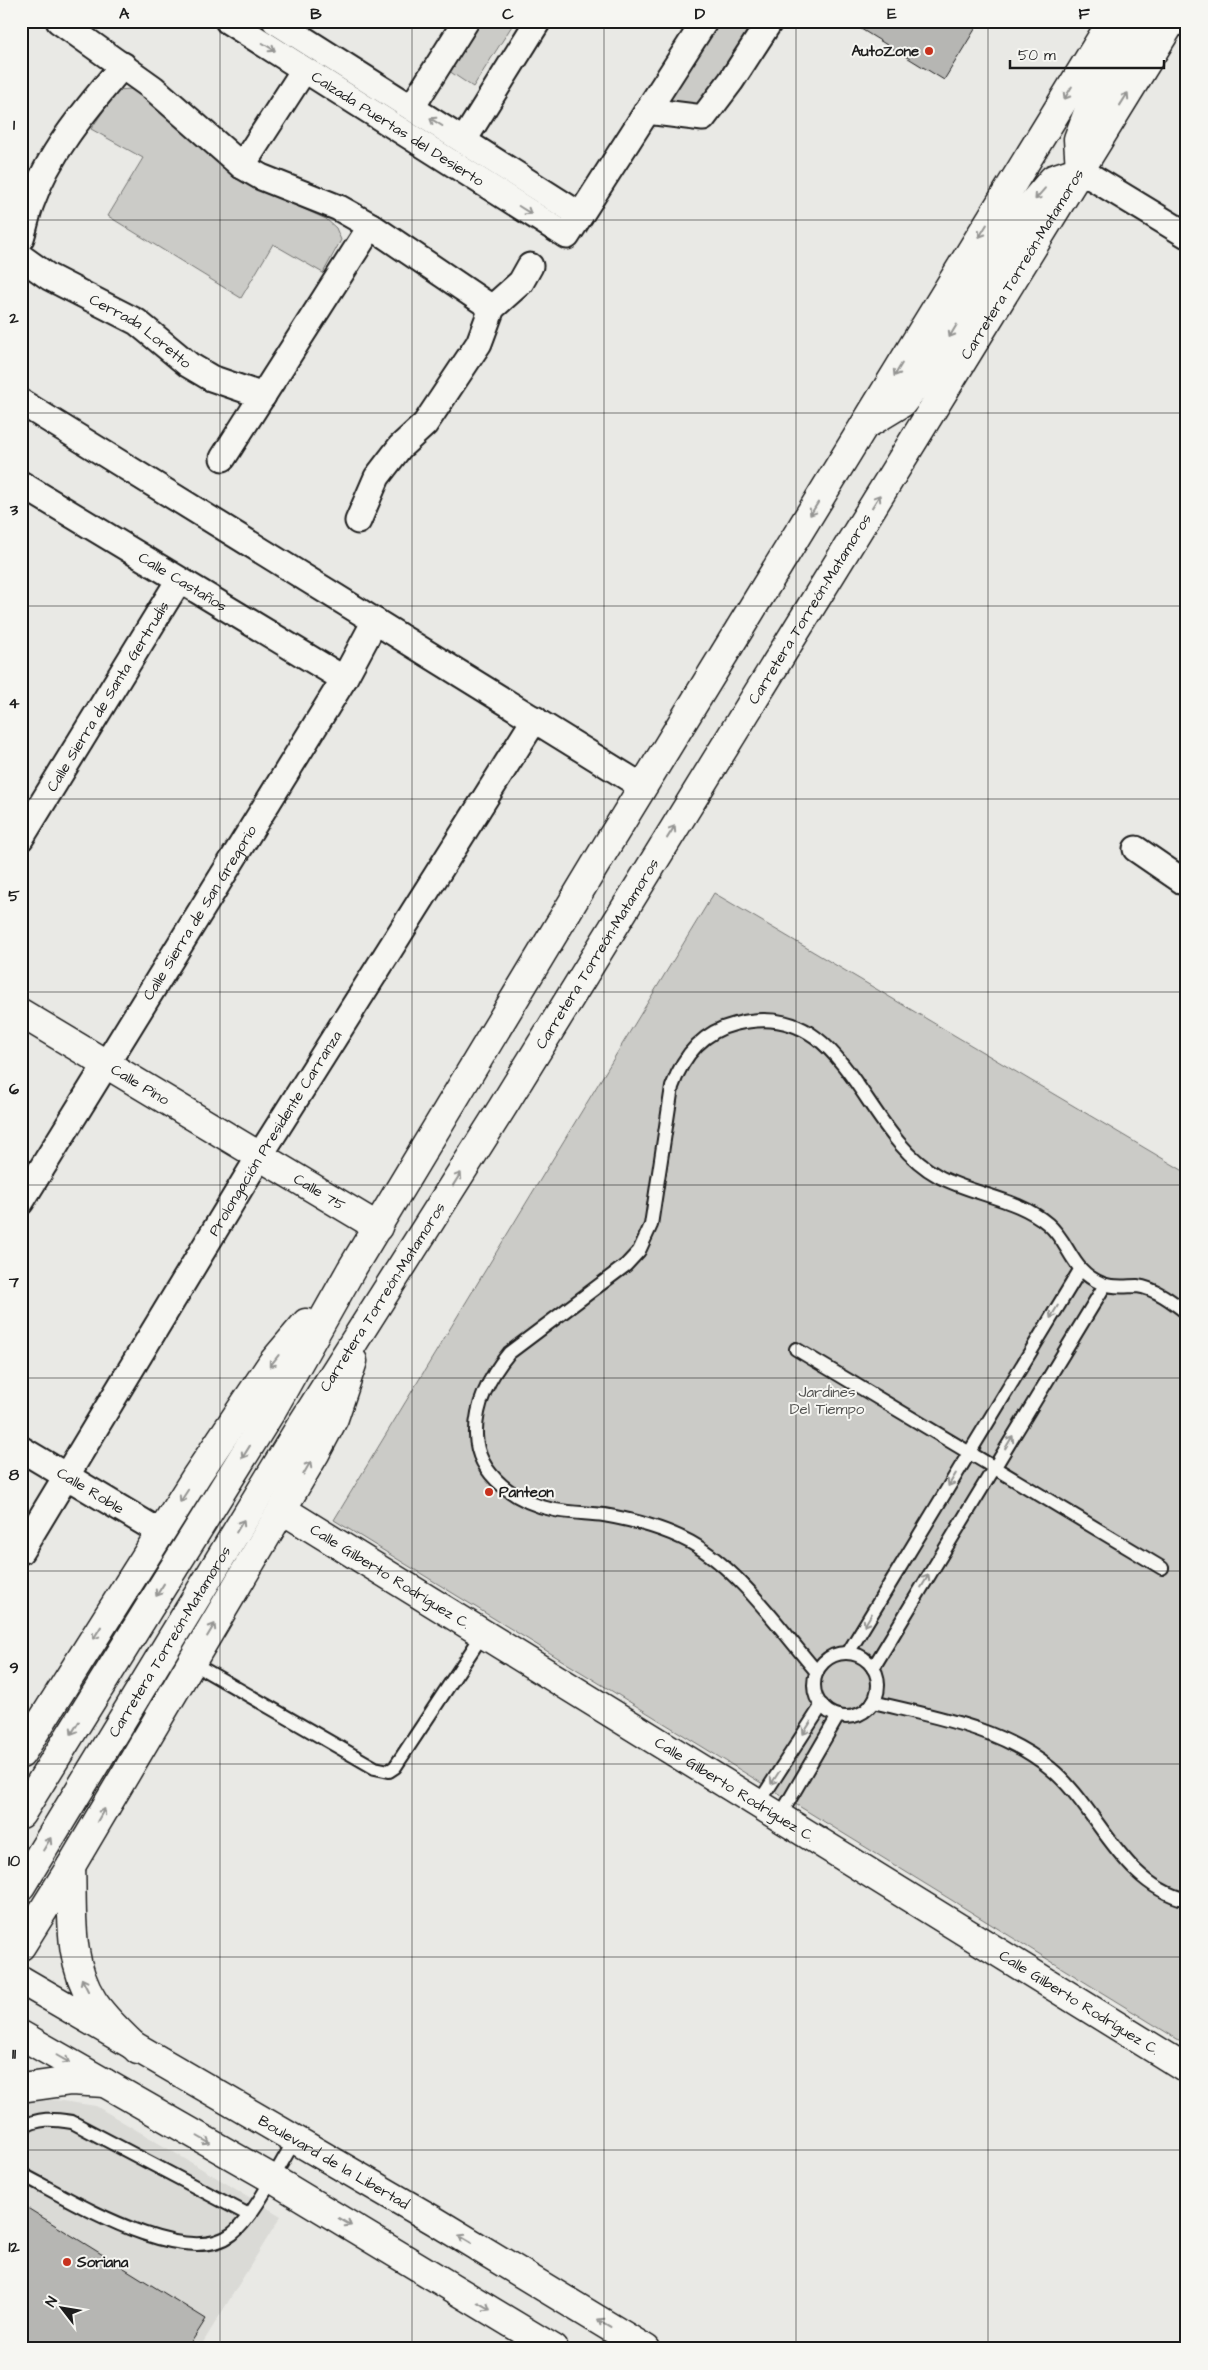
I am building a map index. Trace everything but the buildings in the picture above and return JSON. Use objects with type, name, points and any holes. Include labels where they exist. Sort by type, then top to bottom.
[{"type":"main road","points":[[21,1814],[272,1410],[351,1270],[643,787],[1112,21]]},
{"type":"main road","points":[[864,426],[902,403],[932,366],[1030,206],[1053,179],[1080,170],[1078,139],[1090,107],[1142,21]]},
{"type":"main road","name":"Carretera Torreón-Matamoros","points":[[21,1886],[300,1427],[507,1100],[1172,21]]},
{"type":"main road","name":"Calle Pino","points":[[21,1013],[260,1157]]},
{"type":"main road","name":"Calle 75","points":[[260,1157],[378,1227]]},
{"type":"main road","points":[[21,1754],[160,1532],[272,1363],[351,1270]]},
{"type":"main road","points":[[21,1946],[65,1876],[283,1510],[334,1418],[364,1325]]},
{"type":"main road","name":"Calle Gilberto Rodríguez C.","points":[[283,1510],[1187,2068]]},
{"type":"main road","points":[[21,1891],[43,1891],[65,1876]]},
{"type":"main road","points":[[65,1876],[74,1954],[80,1976],[93,2001],[138,2050]]},
{"type":"main road","name":"Boulevard de la Libertad","points":[[21,1980],[138,2050],[435,2221],[646,2349]]},
{"type":"main road","points":[[21,2035],[271,2178],[554,2349]]},
{"type":"main road","points":[[21,2088],[70,2081],[105,2083]]},
{"type":"street","points":[[59,21],[123,65],[242,166],[261,177],[339,208],[371,226],[492,308]]},
{"type":"street","name":"Calzada Puertas del Desierto","points":[[228,21],[567,236],[580,214],[352,69],[291,26]]},
{"type":"street","points":[[412,108],[466,21]]},
{"type":"street","points":[[464,140],[538,21]]},
{"type":"street","points":[[580,214],[705,21]]},
{"type":"street","points":[[647,111],[703,118],[731,81],[770,21]]},
{"type":"street","points":[[21,238],[32,201],[49,164],[84,113],[123,65]]},
{"type":"street","points":[[338,91],[352,69]]},
{"type":"street","points":[[242,166],[304,70]]},
{"type":"street","points":[[1080,170],[1187,235]]},
{"type":"street","points":[[498,193],[512,171]]},
{"type":"street","points":[[223,458],[371,226]]},
{"type":"street","name":"Cerrada Loretto","points":[[21,257],[49,277],[137,322],[189,365],[211,378],[263,396]]},
{"type":"street","points":[[358,521],[378,477],[400,447],[425,424],[479,343],[492,308],[521,282],[530,266]]},
{"type":"street","points":[[21,402],[643,787]]},
{"type":"street","name":"Calle Castaños","points":[[21,484],[344,678]]},
{"type":"street","name":"Calle Sierra de Santa Gertrudis","points":[[21,838],[179,580]]},
{"type":"street","name":"Calle Sierra de San Gregorio","points":[[21,1202],[344,678],[375,621]]},
{"type":"street","name":"Prolongación Presidente Carranza","points":[[21,1551],[260,1157],[534,719]]},
{"type":"street","points":[[1136,849],[1187,884]]},
{"type":"street","name":"Calle Roble","points":[[21,1449],[160,1532]]},
{"type":"lane","points":[[817,1672],[752,1594],[718,1562],[692,1543],[658,1528],[605,1515],[554,1510],[532,1503],[514,1493],[494,1478],[479,1456],[476,1444],[479,1407],[495,1370],[509,1353],[626,1265],[639,1252],[651,1225],[672,1087],[679,1069],[689,1053],[702,1039],[725,1026],[752,1019],[778,1019],[808,1030],[829,1047],[902,1147],[917,1162],[938,1176],[1027,1209],[1050,1225],[1080,1270],[1104,1285],[1140,1286],[1173,1301],[1187,1312]]},
{"type":"lane","points":[[848,1653],[1080,1270]]},
{"type":"lane","points":[[873,1668],[1104,1285]]},
{"type":"lane","points":[[796,1349],[1162,1568]]},
{"type":"lane","points":[[191,1662],[375,1768],[389,1770],[395,1767],[483,1634]]},
{"type":"lane","points":[[848,1653],[858,1655],[873,1668],[878,1685],[873,1702],[868,1708],[854,1716],[838,1716],[822,1705],[816,1695],[814,1683],[817,1672],[830,1657],[848,1653]]},
{"type":"lane","points":[[873,1702],[972,1727],[1003,1739],[1030,1754],[1050,1768],[1077,1796],[1135,1870],[1157,1888],[1177,1898],[1187,1900]]},
{"type":"lane","points":[[769,1810],[822,1705]]},
{"type":"lane","points":[[769,1810],[838,1716]]},
{"type":"lane","points":[[21,2128],[34,2120],[52,2119],[72,2122],[249,2215]]},
{"type":"lane","points":[[21,2174],[114,2222],[154,2238],[208,2244],[230,2235],[249,2215],[295,2140]]},
{"type":"shaded area","points":[[55,2100],[96,2106],[281,2216],[199,2349],[21,2349],[21,2102]]},
{"type":"green space","points":[[472,21],[515,21],[473,87],[443,67]]},
{"type":"green space","points":[[709,21],[760,21],[702,112],[657,104]]},
{"type":"green space","points":[[131,89],[160,107],[192,140],[230,169],[277,196],[326,219],[336,228],[341,240],[323,273],[273,244],[241,298],[108,216],[143,158],[91,129],[118,90]]},
{"type":"green space","name":"Jardines Del Tiempo","points":[[714,893],[1187,1173],[1187,2045],[334,1520]]},
{"type":"place","name":"AutoZone","points":[[929,51]]},
{"type":"place","name":"Panteon","points":[[489,1492]]},
{"type":"place","name":"Soriana","points":[[67,2262]]}]
